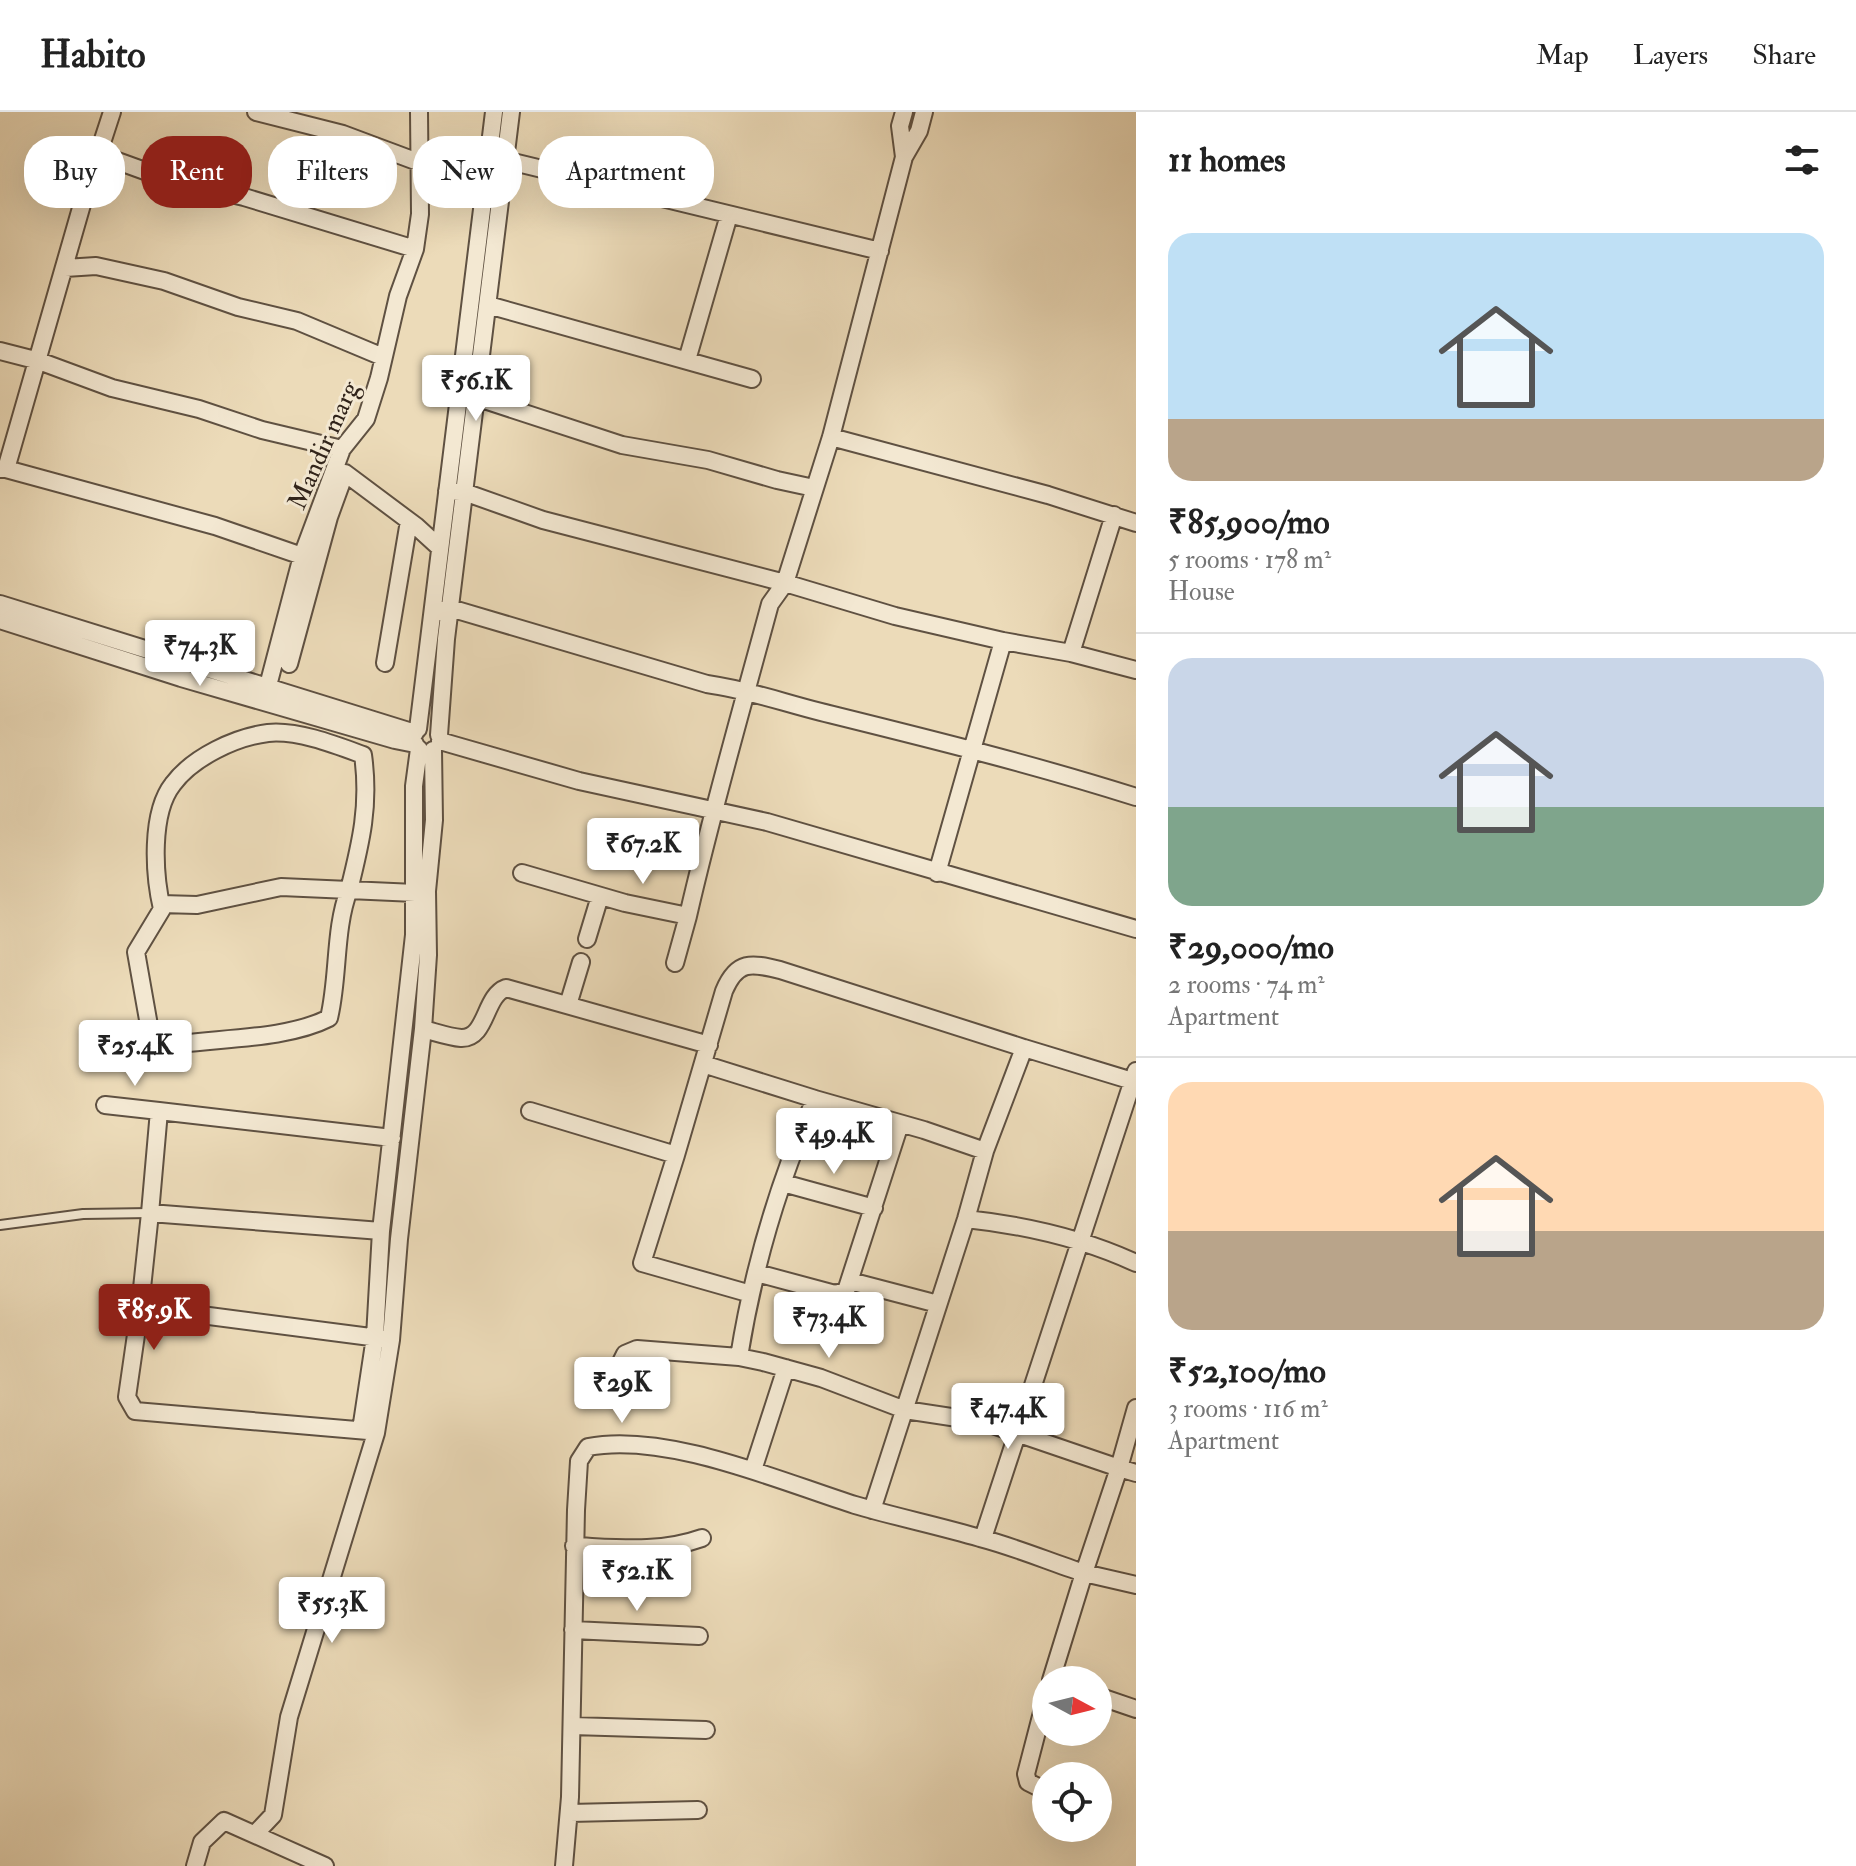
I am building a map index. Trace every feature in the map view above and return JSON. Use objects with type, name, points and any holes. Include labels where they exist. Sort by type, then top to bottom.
[{"type":"street","points":[[104,136],[112,112]]},
{"type":"street","points":[[256,112],[343,134],[413,160]]},
{"type":"street","name":"Mandir marg","points":[[419,112],[419,136]]},
{"type":"street","points":[[494,112],[496,136]]},
{"type":"street","points":[[504,136],[511,112]]},
{"type":"street","points":[[904,112],[900,126],[904,157]]},
{"type":"street","points":[[675,963],[770,604],[785,583],[831,437],[904,157],[919,131],[924,112]]},
{"type":"street","points":[[125,164],[167,179],[244,197],[415,249]]},
{"type":"street","points":[[522,164],[880,251]]},
{"type":"street","points":[[82,208],[39,361],[3,469],[215,526],[302,556]]},
{"type":"street","name":"Mandir marg","points":[[266,694],[302,556],[342,449],[366,419],[379,378],[398,296],[415,249],[420,208]]},
{"type":"street","points":[[383,1338],[381,1231],[414,935],[414,786],[425,740],[442,611],[464,492],[468,395],[491,208]]},
{"type":"street","points":[[442,611],[439,547],[447,491],[488,305],[494,208]]},
{"type":"street","points":[[687,360],[729,215]]},
{"type":"street","points":[[65,268],[96,266],[164,281],[238,307],[297,321],[383,357]]},
{"type":"street","points":[[488,305],[752,379]]},
{"type":"street","points":[[0,351],[39,361],[112,388],[342,449]]},
{"type":"street","points":[[468,395],[622,445],[708,460],[814,488]]},
{"type":"street","points":[[831,437],[1136,523]]},
{"type":"street","points":[[289,664],[329,517],[345,473],[439,547]]},
{"type":"street","points":[[447,491],[464,492],[543,520],[785,583],[895,616],[1136,670]]},
{"type":"street","points":[[1071,653],[1114,515]]},
{"type":"street","points":[[385,663],[409,521]]},
{"type":"street","points":[[0,604],[395,740],[425,740],[579,781],[714,809],[1136,929]]},
{"type":"street","points":[[442,611],[707,684],[747,690],[820,712],[870,722],[1136,797]]},
{"type":"street","points":[[0,620],[181,678],[266,694]]},
{"type":"street","points":[[937,873],[1003,641]]},
{"type":"street","points":[[270,733],[316,739],[363,755],[367,784],[365,823],[349,890],[343,907],[336,989],[329,1018],[316,1025],[259,1035],[187,1041],[153,1048],[136,952],[162,909],[157,886],[156,848],[161,809],[172,784],[200,760],[236,742],[270,733]]},
{"type":"street","points":[[255,1834],[273,1815],[289,1717],[369,1431],[399,1239],[423,1029],[428,955],[427,891],[434,820],[425,740]]},
{"type":"street","points":[[522,873],[600,896],[688,916]]},
{"type":"street","points":[[161,904],[197,905],[281,887],[415,893]]},
{"type":"street","points":[[587,939],[600,896]]},
{"type":"street","points":[[568,1005],[581,962]]},
{"type":"street","points":[[751,1294],[642,1263],[732,974],[743,966],[758,965],[1024,1048],[1135,1078],[983,1538]]},
{"type":"street","points":[[423,1029],[461,1038],[470,1037],[476,1033],[492,997],[506,988],[709,1045]]},
{"type":"street","points":[[872,1510],[985,1151],[1024,1048]]},
{"type":"street","points":[[703,1064],[985,1151]]},
{"type":"street","points":[[739,1357],[751,1294],[783,1183],[815,1099]]},
{"type":"street","points":[[105,1105],[392,1138]]},
{"type":"street","points":[[159,1111],[140,1307],[127,1397],[135,1411],[369,1431]]},
{"type":"street","points":[[530,1111],[676,1155]]},
{"type":"street","points":[[757,1273],[835,1294],[846,1291],[900,1124]]},
{"type":"street","points":[[783,1183],[874,1208]]},
{"type":"street","points":[[150,1213],[381,1231]]},
{"type":"street","points":[[966,1219],[1002,1223],[1081,1244],[1136,1263]]},
{"type":"street","points":[[850,1281],[938,1304]]},
{"type":"street","points":[[140,1307],[383,1338]]},
{"type":"street","points":[[618,1368],[625,1354],[637,1349],[739,1357],[821,1378],[905,1410],[984,1422],[1128,1470]]},
{"type":"street","points":[[753,1470],[786,1368]]},
{"type":"street","points":[[1055,1666],[1084,1573],[1128,1470],[1136,1408]]},
{"type":"street","points":[[564,1866],[570,1813],[574,1546],[579,1461],[588,1447],[614,1444],[653,1446],[753,1470],[872,1510],[983,1538],[1084,1573],[1136,1585]]},
{"type":"street","points":[[574,1546],[636,1549],[666,1547],[702,1538]]},
{"type":"street","points":[[573,1630],[699,1636]]},
{"type":"street","points":[[1112,1701],[1136,1709]]},
{"type":"street","points":[[572,1726],[706,1730]]},
{"type":"street","points":[[1032,1784],[1028,1782],[1026,1774],[1033,1746]]},
{"type":"street","points":[[570,1813],[698,1810]]},
{"type":"street","points":[[195,1866],[202,1842],[224,1821],[325,1866]]},
{"type":"lane","points":[[0,1225],[83,1214],[150,1213]]}]
